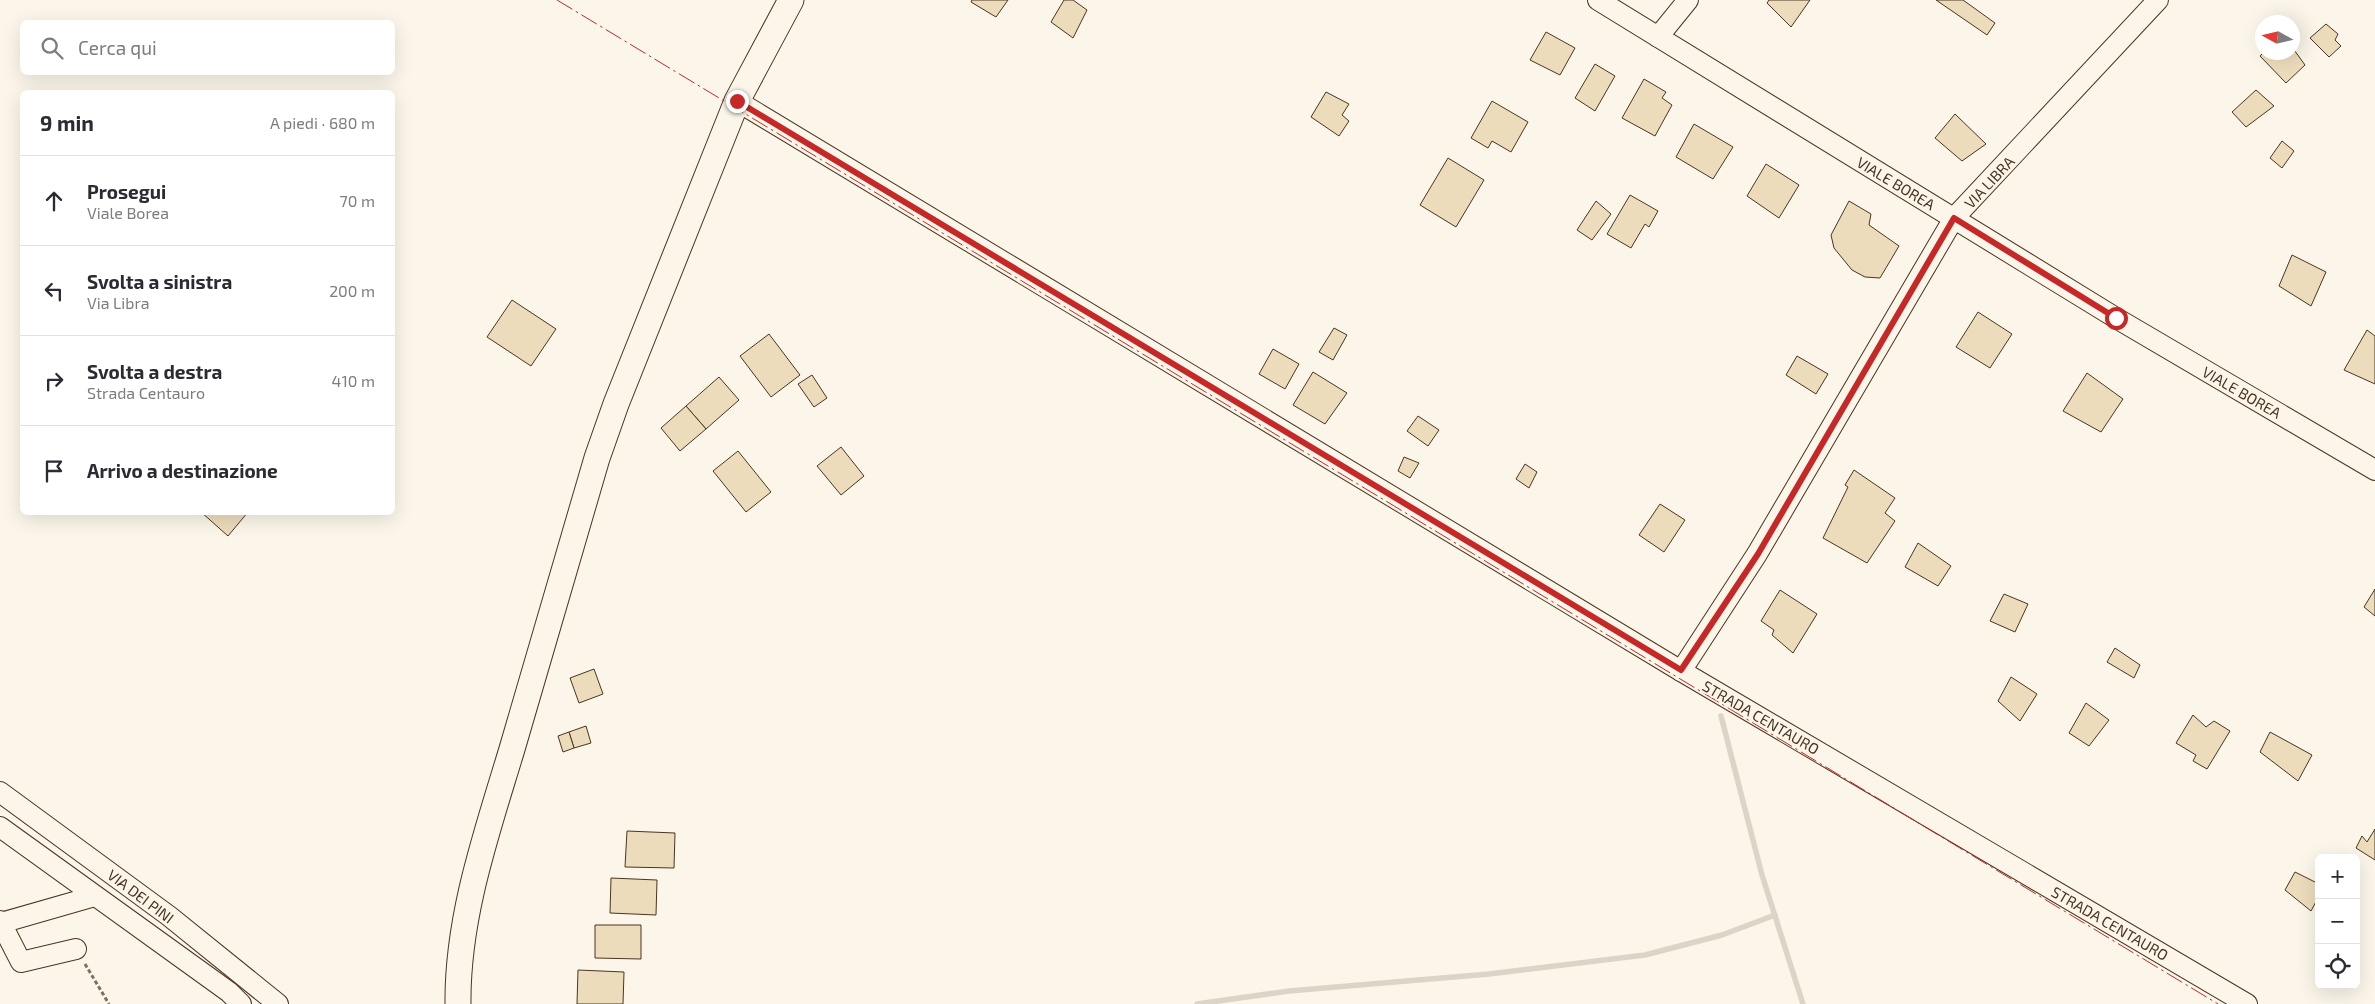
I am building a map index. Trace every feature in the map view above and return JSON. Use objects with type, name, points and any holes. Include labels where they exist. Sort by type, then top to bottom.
[{"type":"main road","points":[[458,1004],[458,978],[467,909],[485,841],[597,458],[616,404],[737,101],[791,0]]},
{"type":"street","name":"VIALE BOREA","points":[[1598,0],[2116,318],[2375,470]]},
{"type":"street","points":[[1658,37],[1688,0]]},
{"type":"street","name":"VIA LIBRA","points":[[1681,670],[1758,554],[1954,218],[2158,0]]},
{"type":"street","name":"STRADA CENTAURO","points":[[737,101],[1681,670],[2247,1004]]},
{"type":"street","name":"VIA DEI PINI","points":[[0,792],[169,916],[278,1004]]},
{"type":"street","points":[[4,835],[95,896],[229,992],[241,1004]]},
{"type":"street","points":[[76,949],[21,962],[0,922],[95,896]]},
{"type":"path","points":[[76,949],[110,1004]]},
{"type":"building","points":[[972,0],[1008,0],[996,17],[971,2]]},
{"type":"building","points":[[1064,0],[1073,0],[1087,10],[1073,38],[1051,22]]},
{"type":"building","points":[[1769,0],[1810,0],[1791,27],[1767,3]]},
{"type":"building","points":[[1936,0],[1963,0],[1995,23],[1987,35]]},
{"type":"building","points":[[2326,24],[2338,34],[2335,40],[2341,46],[2329,57],[2310,38]]},
{"type":"building","points":[[1546,32],[1575,48],[1560,75],[1530,60]]},
{"type":"building","points":[[2300,58],[2305,65],[2286,83],[2264,60],[2300,60]]},
{"type":"building","points":[[1595,64],[1615,76],[1595,111],[1575,98]]},
{"type":"building","points":[[1644,79],[1666,92],[1662,98],[1672,105],[1655,136],[1622,118]]},
{"type":"building","points":[[2256,90],[2274,106],[2246,127],[2232,112]]},
{"type":"building","points":[[1326,92],[1349,104],[1342,115],[1349,121],[1339,136],[1311,117]]},
{"type":"building","points":[[1492,101],[1528,122],[1511,152],[1492,141],[1488,148],[1471,138]]},
{"type":"building","points":[[1955,114],[1986,144],[1962,161],[1935,138]]},
{"type":"building","points":[[1694,124],[1733,147],[1713,179],[1676,157]]},
{"type":"building","points":[[2282,141],[2294,151],[2282,168],[2270,158]]},
{"type":"building","points":[[1448,158],[1484,180],[1456,227],[1420,205]]},
{"type":"building","points":[[1766,164],[1799,185],[1779,218],[1747,196]]},
{"type":"building","points":[[1630,195],[1658,211],[1649,227],[1645,224],[1631,248],[1607,234]]},
{"type":"building","points":[[1596,201],[1611,214],[1592,240],[1577,230]]},
{"type":"building","points":[[1849,201],[1871,214],[1869,225],[1899,246],[1880,278],[1865,277],[1852,270],[1834,248],[1831,235]]},
{"type":"building","points":[[2292,255],[2326,272],[2311,306],[2279,286]]},
{"type":"building","points":[[512,300],[556,329],[531,366],[487,337]]},
{"type":"building","points":[[1978,312],[2012,334],[1990,368],[1956,347]]},
{"type":"building","points":[[1334,328],[1347,335],[1333,360],[1319,352]]},
{"type":"building","points":[[2367,330],[2375,336],[2375,384],[2344,370]]},
{"type":"building","points":[[769,334],[800,375],[771,397],[740,356]]},
{"type":"building","points":[[1273,349],[1299,364],[1285,389],[1259,374]]},
{"type":"building","points":[[1797,356],[1828,374],[1816,394],[1786,375]]},
{"type":"building","points":[[1313,372],[1347,393],[1325,424],[1293,405]]},
{"type":"building","points":[[2087,373],[2123,399],[2101,432],[2063,411]]},
{"type":"building","points":[[812,375],[827,398],[814,407],[798,384]]},
{"type":"building","points":[[719,377],[739,400],[706,429],[686,406]]},
{"type":"building","points":[[686,406],[706,429],[680,451],[661,428]]},
{"type":"building","points":[[1418,416],[1439,430],[1428,446],[1407,431]]},
{"type":"building","points":[[841,447],[864,476],[841,495],[817,466]]},
{"type":"building","points":[[738,451],[771,492],[746,512],[713,471]]},
{"type":"building","points":[[1404,457],[1419,463],[1410,478],[1398,471]]},
{"type":"building","points":[[1525,464],[1537,472],[1529,488],[1516,479]]},
{"type":"building","points":[[1854,470],[1895,498],[1885,513],[1895,521],[1867,563],[1823,538],[1848,487],[1845,485]]},
{"type":"building","points":[[1660,504],[1685,520],[1664,552],[1639,535]]},
{"type":"building","points":[[204,515],[246,515],[228,536]]},
{"type":"building","points":[[1918,543],[1951,566],[1938,586],[1905,567]]},
{"type":"building","points":[[2375,589],[2375,616],[2364,607]]},
{"type":"building","points":[[1780,590],[1817,614],[1793,653],[1772,635],[1774,630],[1761,621]]},
{"type":"building","points":[[2004,594],[2028,604],[2015,632],[1990,621]]},
{"type":"building","points":[[2115,648],[2140,665],[2134,678],[2107,662]]},
{"type":"building","points":[[594,669],[603,694],[579,703],[570,678]]},
{"type":"building","points":[[2011,677],[2037,694],[2020,721],[1998,701]]},
{"type":"building","points":[[2086,703],[2109,720],[2089,746],[2069,733]]},
{"type":"building","points":[[2193,715],[2206,727],[2214,721],[2230,731],[2207,769],[2193,761],[2196,755],[2176,743]]},
{"type":"building","points":[[586,726],[591,743],[574,748],[569,732]]},
{"type":"building","points":[[569,732],[574,748],[563,752],[558,736]]},
{"type":"building","points":[[2270,732],[2312,755],[2298,781],[2260,752]]},
{"type":"building","points":[[2375,829],[2375,860],[2356,848],[2362,836],[2367,842]]},
{"type":"building","points":[[627,831],[675,833],[674,868],[625,867]]},
{"type":"building","points":[[2295,872],[2315,882],[2315,904],[2311,911],[2285,890]]},
{"type":"building","points":[[611,878],[657,880],[656,915],[610,913]]},
{"type":"building","points":[[595,925],[641,925],[641,959],[595,958]]},
{"type":"building","points":[[578,970],[624,972],[623,1004],[577,1004]]},
{"type":"waterway","points":[[1721,716],[1762,875],[1803,1004]]},
{"type":"waterway","points":[[1197,1004],[1289,991],[1489,974],[1645,955],[1722,935],[1775,915]]},
{"type":"power","points":[[557,0],[2218,1004]]},
{"type":"route","points":[[737,101],[1681,670],[1758,554],[1954,218],[2116,318]]}]
